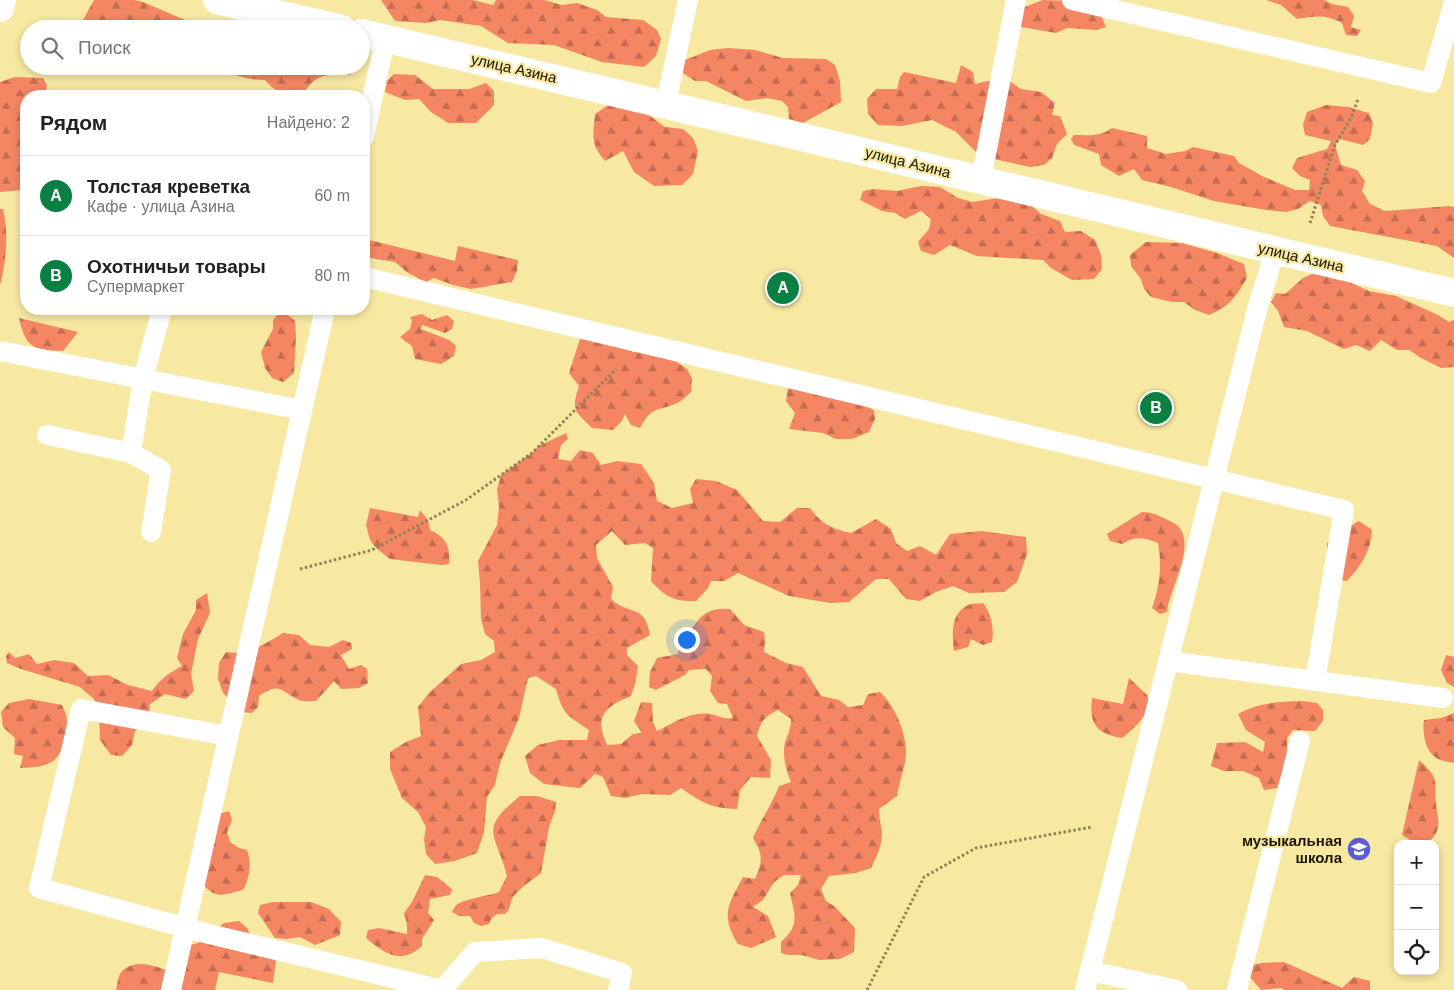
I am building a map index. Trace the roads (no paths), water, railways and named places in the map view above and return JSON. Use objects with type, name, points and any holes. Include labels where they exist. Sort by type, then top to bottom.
[{"type":"street","points":[[0,8],[2,0]]},
{"type":"street","points":[[217,0],[303,20]]},
{"type":"street","name":"улица Азина","points":[[373,36],[666,103],[1454,293]]},
{"type":"lane","points":[[666,103],[688,0]]},
{"type":"lane","points":[[981,180],[1016,0]]},
{"type":"lane","points":[[1072,0],[1431,83],[1454,2]]},
{"type":"lane","points":[[370,70],[373,36]]},
{"type":"lane","points":[[368,90],[370,75]]},
{"type":"lane","points":[[1177,990],[1087,981],[1258,306],[1288,254]]},
{"type":"lane","points":[[370,278],[1344,510],[1315,681]]},
{"type":"lane","points":[[131,453],[143,380],[160,315]]},
{"type":"lane","points":[[171,990],[324,315]]},
{"type":"lane","points":[[0,351],[302,410]]},
{"type":"lane","points":[[47,435],[131,453],[161,470],[151,532]]},
{"type":"lane","points":[[1168,661],[1443,698]]},
{"type":"lane","points":[[228,736],[81,709],[39,888],[185,928],[442,990],[475,952],[542,948],[622,972],[618,990]]},
{"type":"lane","points":[[1237,990],[1300,741]]},
{"type":"place","name":"Толстая креветка","points":[[783,288]]},
{"type":"place","name":"Охотничьи товары","points":[[1156,408]]},
{"type":"place","name":"музыкальная школа","points":[[1359,849]]}]
